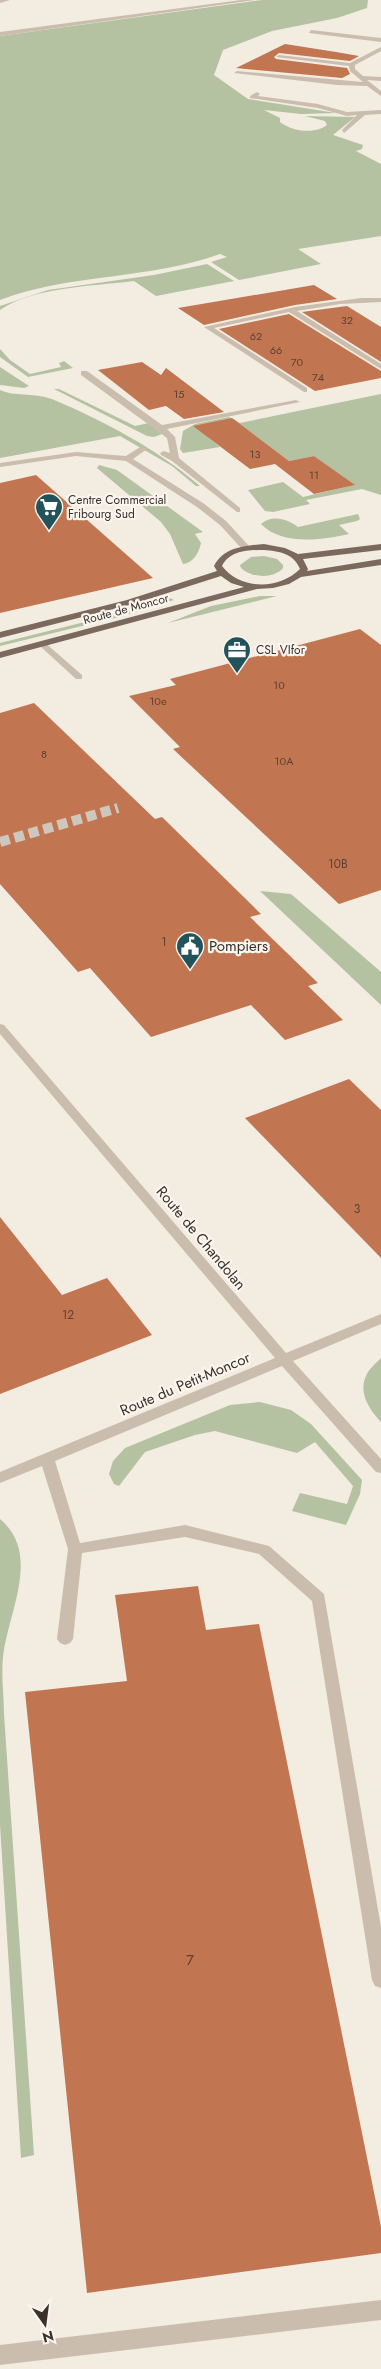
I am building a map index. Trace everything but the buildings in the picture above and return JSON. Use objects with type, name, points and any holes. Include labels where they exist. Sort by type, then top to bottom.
[{"type":"main road","points":[[297,557],[381,547]]},
{"type":"main road","points":[[300,575],[304,569],[302,562],[297,557],[274,548],[246,548],[232,552],[222,558],[218,566],[221,572],[237,582],[258,586],[283,583],[300,575],[381,562]]},
{"type":"main road","name":"Route de Moncor","points":[[0,634],[130,602],[221,572]]},
{"type":"main road","name":"Route de Moncor","points":[[0,654],[258,586]]},
{"type":"street","points":[[0,1],[7,0]]},
{"type":"street","points":[[0,34],[252,0]]},
{"type":"street","points":[[311,32],[381,40]]},
{"type":"street","points":[[279,57],[352,65],[381,49]]},
{"type":"street","points":[[352,65],[352,70],[381,94]]},
{"type":"street","points":[[237,73],[337,83],[369,84]]},
{"type":"street","points":[[362,78],[381,79]]},
{"type":"street","points":[[257,94],[252,97],[318,106],[347,114],[381,112]]},
{"type":"street","points":[[344,131],[363,113]]},
{"type":"street","points":[[304,390],[208,327],[365,299],[381,300]]},
{"type":"street","points":[[292,311],[381,367]]},
{"type":"street","points":[[84,373],[171,437],[175,459]]},
{"type":"street","points":[[161,428],[296,402]]},
{"type":"street","points":[[128,459],[143,449]]},
{"type":"street","points":[[164,453],[175,459],[237,510]]},
{"type":"street","points":[[0,465],[76,454],[128,459],[200,505],[229,528],[246,548]]},
{"type":"street","points":[[43,644],[79,677]]},
{"type":"street","name":"Route de Chandolan","points":[[0,1027],[285,1360],[381,1468]]},
{"type":"street","name":"Route du Petit-Moncor","points":[[0,1478],[381,1319]]},
{"type":"street","points":[[47,1459],[75,1549],[64,1639]]},
{"type":"street","points":[[75,1549],[185,1531],[264,1550],[318,1598],[381,1980]]},
{"type":"street","points":[[0,2355],[381,2310]]},
{"type":"green space","points":[[262,0],[368,0],[367,8],[337,18],[272,31],[223,50],[214,75],[248,99],[336,113],[301,114],[264,110],[280,118],[280,122],[296,130],[309,131],[327,125],[325,121],[305,116],[355,117],[333,135],[363,145],[362,149],[356,151],[381,164],[381,236],[298,249],[321,264],[239,280],[211,262],[227,257],[220,254],[166,268],[54,285],[0,300],[0,36]]},
{"type":"green space","points":[[207,264],[234,281],[156,296],[134,281],[83,286],[32,295],[48,290],[154,275]]},
{"type":"green space","points":[[24,298],[0,310],[0,306]]},
{"type":"green space","points":[[0,349],[10,360],[30,374],[61,367],[59,363],[64,361],[73,368],[28,377],[0,357]]},
{"type":"green space","points":[[0,367],[29,386],[24,388],[0,385]]},
{"type":"green space","points":[[54,389],[59,389],[135,426],[149,423],[162,434],[154,437],[147,436]]},
{"type":"green space","points":[[0,390],[52,399],[91,417],[148,448],[200,486],[196,486],[172,466],[120,436],[0,458]]},
{"type":"green space","points":[[381,394],[381,495],[362,489],[306,500],[310,504],[273,512],[265,511],[248,490],[283,482],[303,497],[354,485],[314,456],[289,461],[248,430],[209,438],[220,447],[183,453],[180,449],[183,431],[195,424],[229,417],[240,423]]},
{"type":"green space","points":[[99,465],[117,470],[203,532],[195,534],[201,543],[193,560],[183,564],[170,534],[161,522],[97,468]]},
{"type":"green space","points":[[358,514],[360,519],[357,521],[339,525],[349,534],[327,538],[303,540],[280,536],[261,524],[275,518],[290,522],[298,527]]},
{"type":"green space","points":[[264,556],[277,559],[283,565],[283,568],[274,574],[262,576],[251,574],[241,568],[240,565],[251,557]]},
{"type":"green space","points":[[260,596],[277,596],[168,623],[211,606]]},
{"type":"green space","points":[[170,598],[174,600],[119,617],[0,646],[0,643],[117,614]]},
{"type":"green space","points":[[260,891],[291,894],[381,972],[381,1005]]},
{"type":"green space","points":[[381,1358],[381,1422],[369,1407],[363,1389],[367,1374]]},
{"type":"green space","points":[[260,1402],[291,1410],[311,1424],[362,1480],[360,1494],[346,1525],[292,1511],[300,1493],[347,1504],[353,1486],[315,1442],[297,1453],[215,1431],[195,1435],[145,1452],[119,1486],[114,1484],[109,1474],[113,1461],[125,1448],[230,1405]]},
{"type":"green space","points":[[0,1519],[12,1533],[19,1549],[21,1566],[19,1584],[6,1640],[2,1671],[34,2155],[21,2158],[0,1825]]},
{"type":"tunnel","points":[[0,842],[118,808]]},
{"type":"place","name":"Centre Commercial Fribourg Sud","points":[[49,531]]},
{"type":"place","name":"CSL VIfor","points":[[237,674]]},
{"type":"place","name":"Pompiers","points":[[190,970]]}]
